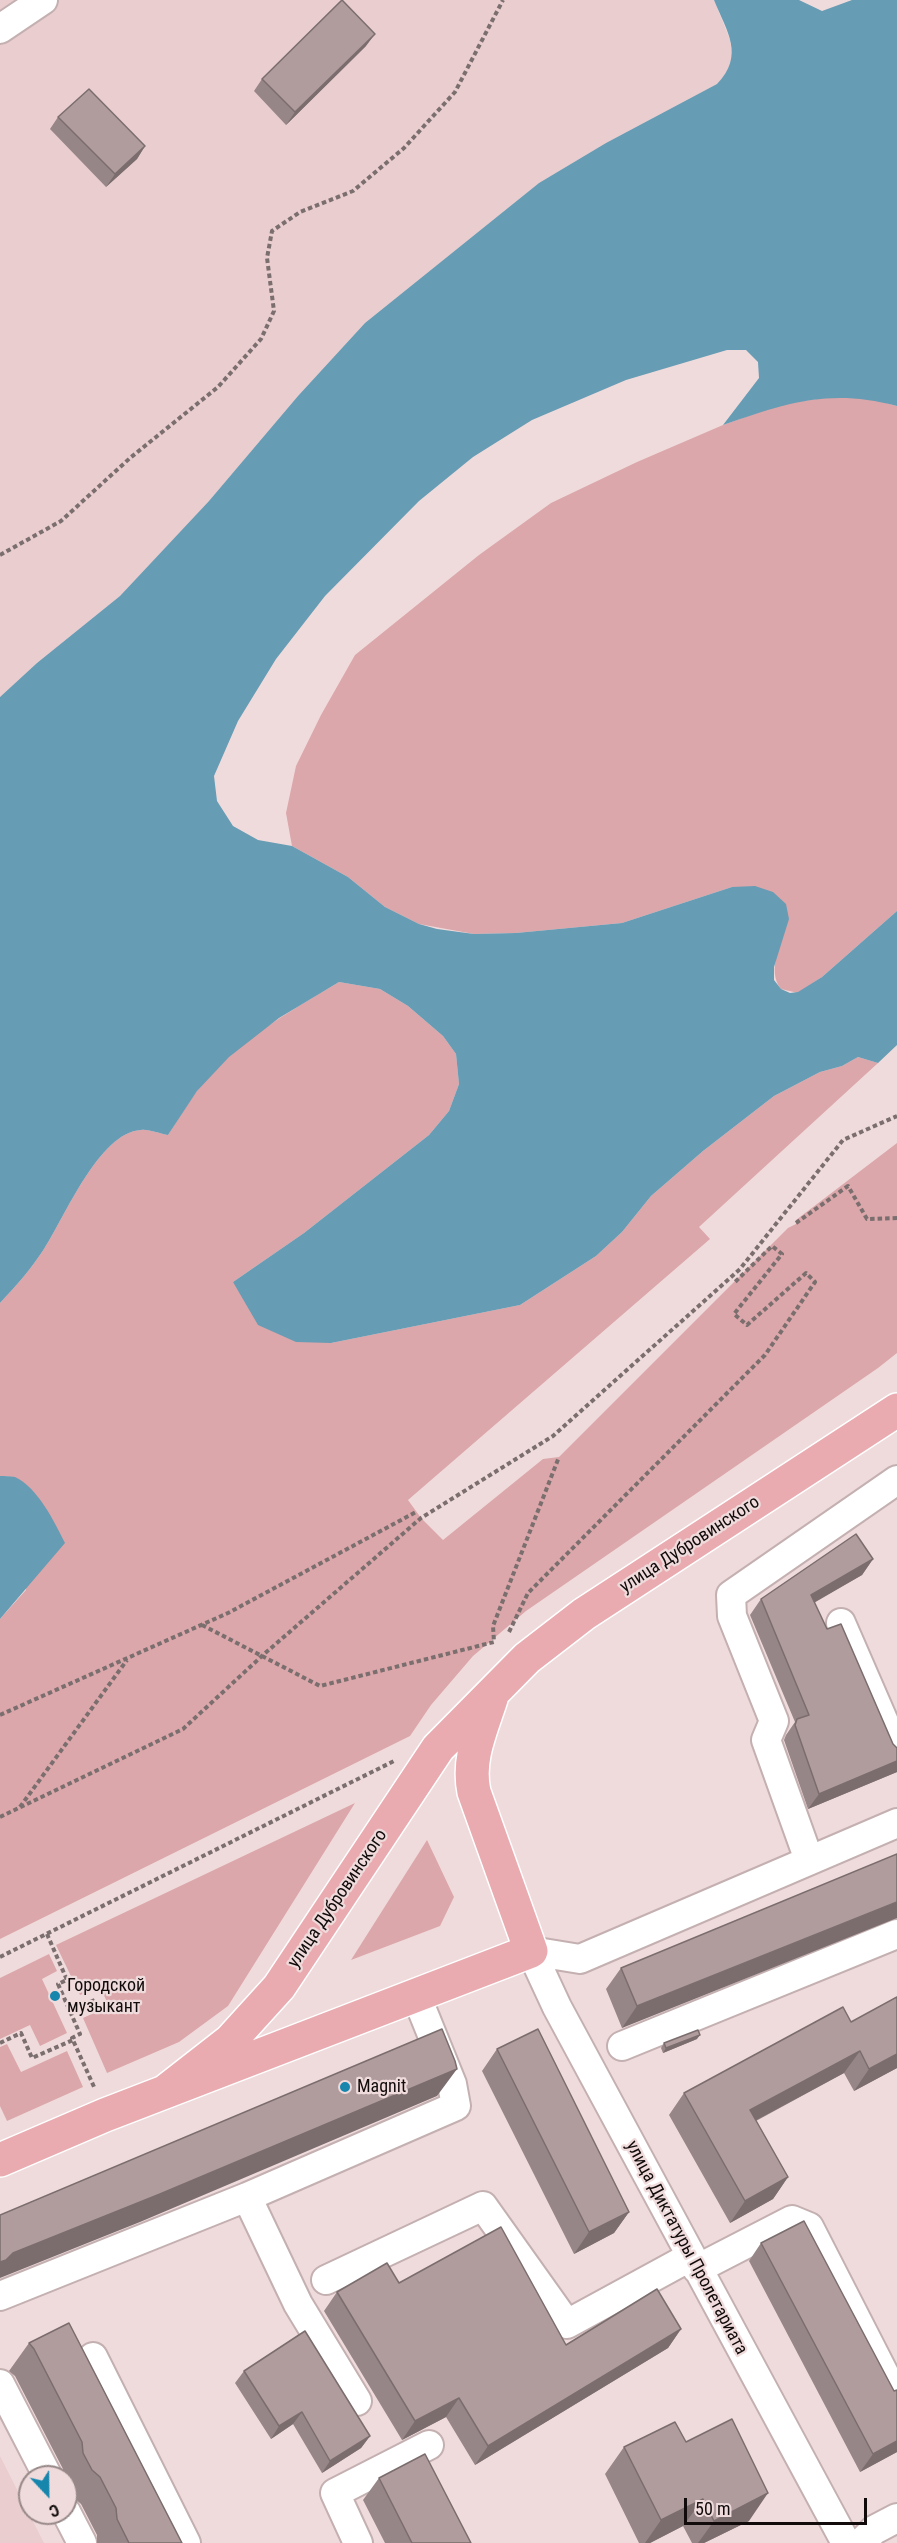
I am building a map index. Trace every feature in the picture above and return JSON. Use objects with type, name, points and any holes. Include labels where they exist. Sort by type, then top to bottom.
[{"type":"main road","name":"улица Дубровинского","points":[[166,2091],[230,2041],[279,1987],[438,1748],[527,1658],[584,1614],[897,1410]]},
{"type":"main road","name":"улица Дубровинского","points":[[0,2160],[166,2091],[531,1952],[474,1792],[471,1776],[471,1759],[493,1692]]},
{"type":"street","points":[[0,29],[43,0]]},
{"type":"street","points":[[810,1860],[766,1740],[774,1720],[732,1616],[731,1595],[897,1480]]},
{"type":"street","points":[[841,1623],[897,1752]]},
{"type":"street","name":"улица Дубровинского","points":[[531,1952],[580,1959],[897,1823]]},
{"type":"street","points":[[622,2046],[897,1934]]},
{"type":"street","name":"улица Диктатуры Пролетариата","points":[[531,1952],[557,2007],[846,2543]]},
{"type":"street","points":[[0,2296],[248,2197],[456,2106],[452,2084],[416,1995]]},
{"type":"street","points":[[248,2197],[298,2304],[357,2401]]},
{"type":"street","points":[[326,2280],[483,2206],[567,2324],[694,2263],[792,2220],[809,2227],[891,2387],[897,2384]]},
{"type":"street","points":[[93,2357],[186,2543]]},
{"type":"street","points":[[0,2384],[42,2465]]},
{"type":"street","points":[[358,2543],[335,2493],[429,2445]]},
{"type":"street","points":[[861,2543],[874,2530],[897,2518]]},
{"type":"street","points":[[73,2525],[82,2543]]},
{"type":"path","points":[[0,555],[61,522],[130,458],[218,387],[261,339],[274,311],[267,258],[272,231],[300,212],[353,191],[404,148],[455,92],[503,0]]},
{"type":"path","points":[[1,1818],[183,1729],[263,1655],[421,1518],[553,1436],[740,1269],[843,1140],[897,1116]]},
{"type":"path","points":[[796,1223],[848,1186],[867,1219],[897,1218]]},
{"type":"path","points":[[509,1632],[528,1593],[765,1355],[815,1282],[806,1273],[747,1325],[734,1314],[782,1254],[772,1246],[735,1282]]},
{"type":"path","points":[[202,1625],[320,1686],[494,1642],[493,1626],[559,1457]]},
{"type":"path","points":[[0,1715],[228,1613],[417,1512]]},
{"type":"path","points":[[20,1807],[128,1658]]},
{"type":"path","points":[[0,1957],[402,1757]]},
{"type":"path","points":[[0,2043],[21,2033],[32,2058],[73,2040],[72,2038],[80,2034],[58,1984],[68,1980],[46,1934]]},
{"type":"path","points":[[70,2011],[97,1999]]},
{"type":"path","points":[[73,2040],[93,2084]]},
{"type":"shaded area","points":[[0,0],[714,0],[730,40],[733,60],[727,74],[717,84],[606,143],[539,183],[365,323],[298,396],[209,501],[120,596],[37,663],[0,697]]},
{"type":"shaded area","points":[[838,396],[869,398],[897,406],[897,911],[822,977],[798,993],[781,989],[775,973],[775,964],[788,919],[732,887],[622,923],[516,933],[474,934],[419,924],[385,907],[348,877],[292,846],[286,813],[296,766],[321,715],[355,655],[479,555],[551,503],[637,462],[723,425],[782,404]]},
{"type":"shaded area","points":[[339,982],[380,989],[408,1006],[443,1036],[456,1054],[459,1084],[449,1111],[429,1135],[304,1233],[233,1282],[331,1343],[520,1305],[596,1256],[622,1232],[651,1196],[703,1151],[774,1096],[820,1072],[842,1066],[858,1057],[878,1063],[699,1227],[710,1239],[408,1500],[421,1518],[443,1540],[543,1459],[559,1457],[788,1228],[796,1224],[796,1220],[897,1143],[897,1353],[526,1611],[473,1656],[431,1705],[410,1736],[0,1939],[0,1619],[26,1590],[14,1477],[0,1476],[0,1303],[39,1256],[84,1179],[111,1145],[126,1134],[141,1130],[168,1135],[196,1092],[226,1059],[262,1030]]},
{"type":"shaded area","points":[[355,1803],[228,2006],[179,2042],[107,2073],[83,2018],[109,2006],[100,1987],[80,1995],[56,1945]]},
{"type":"shaded area","points":[[427,1840],[454,1897],[440,1926],[351,1960]]},
{"type":"shaded area","points":[[49,1954],[57,1971],[42,1979],[67,2033],[40,2046],[30,2025],[0,2039],[0,1978]]},
{"type":"shaded area","points":[[7,2044],[21,2072],[67,2051],[83,2087],[7,2121],[0,2106],[0,2047]]},
{"type":"shaded area","points":[[0,2456],[18,2492],[18,2525],[35,2525],[44,2543],[0,2543]]},
{"type":"water","points":[[714,0],[799,0],[822,11],[852,0],[897,0],[897,406],[850,398],[808,400],[767,410],[723,425],[759,378],[758,362],[746,350],[727,350],[626,380],[532,420],[473,457],[419,501],[325,596],[276,659],[238,721],[214,776],[217,801],[233,826],[258,840],[292,846],[348,877],[385,907],[419,924],[437,929],[474,934],[516,933],[622,923],[732,887],[755,886],[773,892],[786,904],[789,919],[774,967],[774,980],[781,989],[790,993],[798,992],[822,977],[897,911],[897,1045],[878,1063],[858,1057],[842,1066],[820,1072],[774,1096],[703,1151],[651,1196],[622,1232],[596,1256],[520,1305],[331,1343],[296,1342],[258,1325],[233,1282],[304,1233],[429,1135],[449,1111],[459,1084],[456,1054],[443,1036],[408,1006],[380,989],[339,982],[279,1018],[229,1057],[197,1091],[168,1135],[141,1130],[126,1134],[111,1145],[84,1179],[39,1256],[0,1303],[0,697],[37,663],[120,596],[209,501],[298,396],[365,323],[539,183],[606,143],[717,84],[730,63],[732,53],[728,33]]},
{"type":"water","points":[[0,1476],[15,1477],[31,1489],[56,1525],[65,1543],[0,1619]]},
{"type":"building","points":[[342,0],[375,34],[295,112],[262,79]]},
{"type":"building","points":[[89,89],[145,146],[115,174],[58,117]]},
{"type":"building","points":[[856,1534],[873,1559],[811,1595],[827,1629],[841,1624],[893,1744],[897,1748],[897,1761],[819,1794],[795,1725],[797,1719],[809,1715],[761,1599]]},
{"type":"building","points":[[897,1854],[897,1902],[637,2006],[621,1968]]},
{"type":"building","points":[[897,1997],[897,2054],[869,2069],[860,2051],[750,2110],[788,2177],[745,2201],[684,2093],[843,2007],[851,2022]]},
{"type":"building","points":[[442,2029],[457,2069],[13,2253],[0,2262],[0,2215]]},
{"type":"building","points":[[538,2029],[629,2212],[589,2232],[497,2049]]},
{"type":"building","points":[[698,2030],[700,2035],[666,2048],[664,2043]]},
{"type":"building","points":[[804,2221],[894,2391],[897,2390],[897,2441],[873,2454],[761,2243]]},
{"type":"building","points":[[501,2227],[566,2345],[657,2289],[681,2329],[488,2446],[459,2398],[415,2421],[337,2292],[387,2263],[399,2283]]},
{"type":"building","points":[[69,2323],[182,2543],[129,2543],[117,2519],[116,2508],[100,2477],[92,2470],[83,2453],[82,2442],[29,2343]]},
{"type":"building","points":[[305,2331],[370,2436],[330,2461],[302,2412],[279,2426],[244,2371]]},
{"type":"building","points":[[732,2419],[768,2493],[714,2521],[703,2499],[661,2520],[624,2447],[675,2422],[686,2442]]},
{"type":"building","points":[[425,2454],[471,2543],[412,2543],[379,2478]]},
{"type":"place","name":"Городской музыкант","points":[[55,1996]]},
{"type":"place","name":"Magnit","points":[[345,2087]]}]
